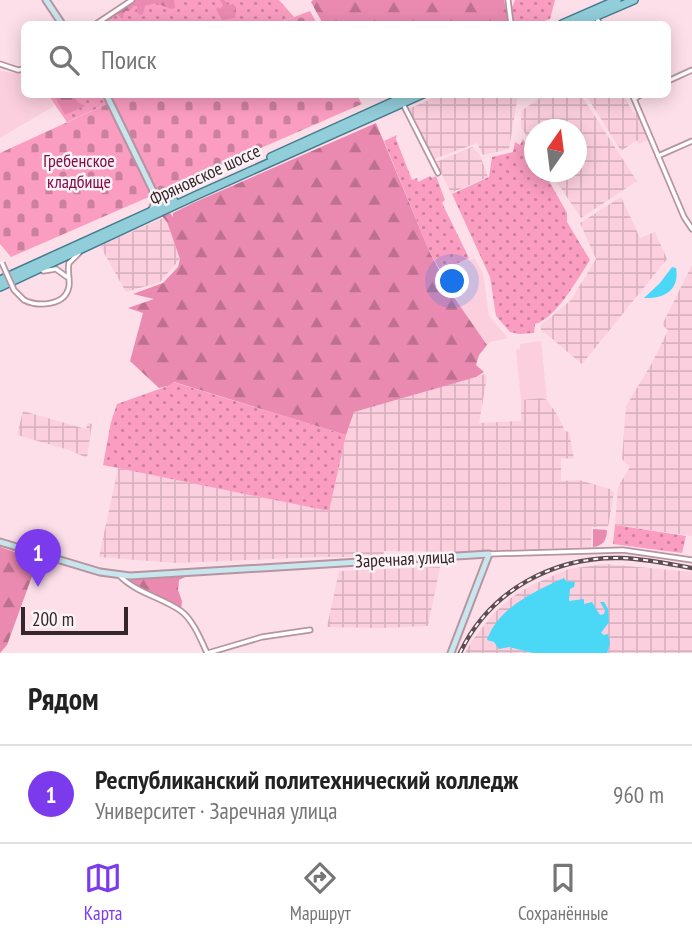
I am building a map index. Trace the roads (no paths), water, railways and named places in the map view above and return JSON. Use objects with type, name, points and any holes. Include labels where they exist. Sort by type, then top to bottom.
[{"type":"main road","points":[[569,21],[617,0]]},
{"type":"main road","points":[[598,21],[634,0]]},
{"type":"main road","name":"Фряновское шоссе","points":[[0,287],[14,277],[166,204],[401,98]]},
{"type":"main road","name":"Фряновское шоссе","points":[[0,279],[14,277],[93,245],[197,195],[415,98]]},
{"type":"street","points":[[46,0],[60,21]]},
{"type":"street","points":[[100,21],[131,0]]},
{"type":"street","points":[[508,0],[511,21]]},
{"type":"street","points":[[510,10],[514,0]]},
{"type":"street","points":[[0,64],[21,70]]},
{"type":"street","points":[[671,79],[692,70]]},
{"type":"street","points":[[108,98],[157,199],[166,204]]},
{"type":"street","points":[[633,98],[684,217],[692,229]]},
{"type":"street","points":[[403,104],[438,173]]},
{"type":"street","points":[[659,156],[692,141]]},
{"type":"street","points":[[150,212],[157,199]]},
{"type":"street","points":[[1,261],[15,290],[24,300],[41,304],[57,301],[65,295],[69,282],[69,263],[76,255],[93,245]]},
{"type":"street","points":[[14,277],[52,269],[65,274],[69,282]]},
{"type":"street","name":"Заречная улица","points":[[0,542],[118,575],[489,554],[623,550],[692,560]]},
{"type":"street","points":[[451,653],[489,554]]},
{"type":"street","name":"Заречная улица","points":[[118,575],[128,585],[183,613],[208,653]]},
{"type":"street","points":[[208,653],[262,637],[310,630]]},
{"type":"water","points":[[672,267],[676,268],[677,276],[669,292],[658,297],[644,298],[660,283]]},
{"type":"water","points":[[564,578],[566,581],[575,582],[570,589],[569,601],[584,599],[584,604],[592,602],[600,615],[604,614],[605,610],[600,602],[604,602],[608,609],[609,622],[601,633],[608,634],[610,643],[607,653],[533,653],[509,647],[499,649],[494,642],[487,640],[499,619],[508,610],[529,595]]},
{"type":"railway","points":[[460,653],[488,611],[527,581],[549,571],[572,563],[622,558],[692,568]]},
{"type":"place","name":"Республиканский политехнический колледж","points":[[38,587]]},
{"type":"park label","name":"Гребенское кладбище","points":[[79,171]]}]
